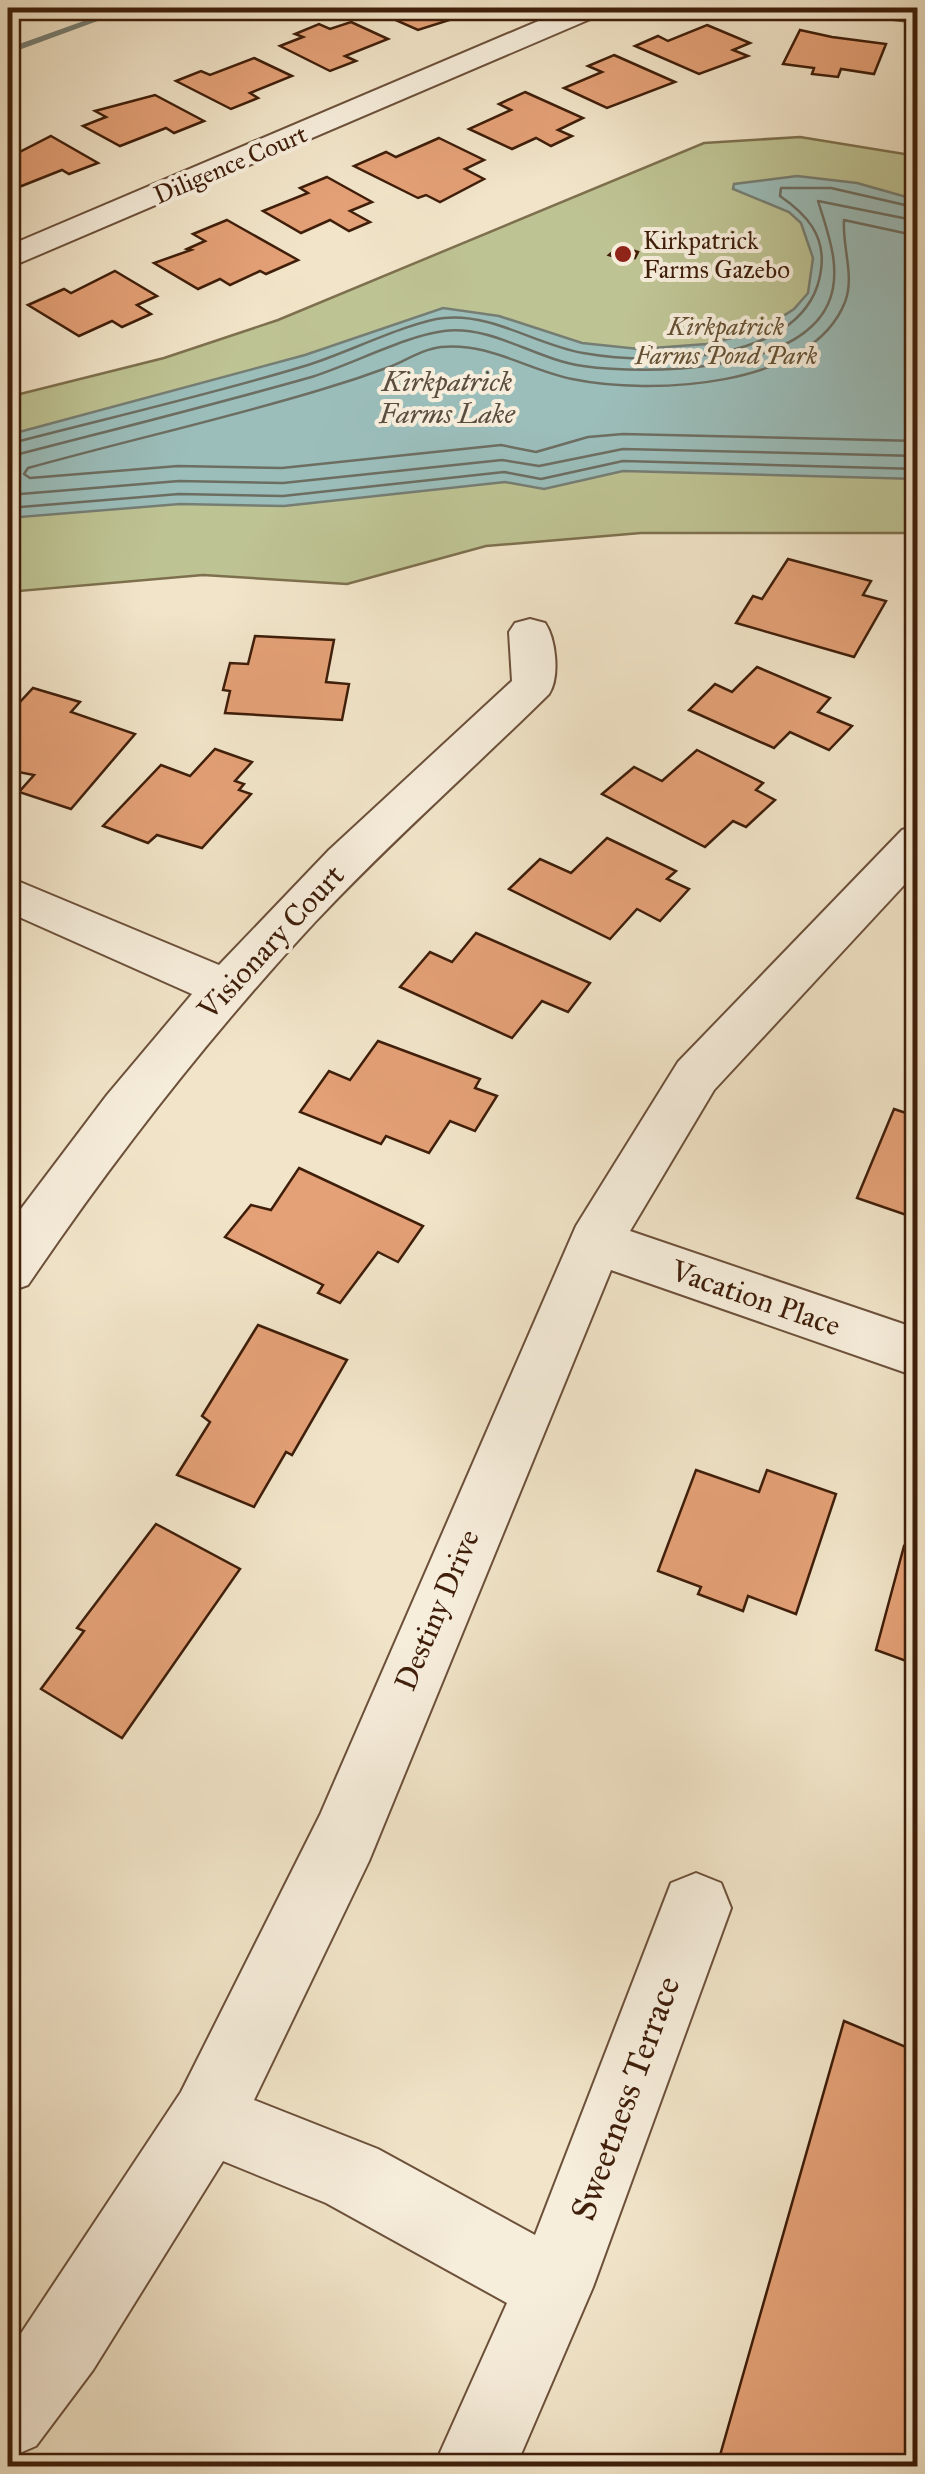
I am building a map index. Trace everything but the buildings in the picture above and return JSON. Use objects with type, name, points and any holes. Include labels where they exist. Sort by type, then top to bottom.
[{"type":"street","name":"Diligence Court","points":[[8,258],[592,8]]},
{"type":"street","points":[[875,8],[918,13]]},
{"type":"street","name":"Visionary Court","points":[[8,1269],[48,1210],[226,988],[347,860],[534,684],[530,632]]},
{"type":"street","name":"Destiny Drive","points":[[8,2418],[65,2342],[207,2118],[344,1837],[595,1242],[696,1076],[918,840]]},
{"type":"street","points":[[8,893],[226,988]]},
{"type":"street","name":"Vacation Place","points":[[595,1242],[918,1353]]},
{"type":"street","name":"Sweetness Terrace","points":[[476,2466],[554,2288],[696,1908]]},
{"type":"street","points":[[207,2118],[351,2176],[554,2288]]},
{"type":"green space","name":"Kirkpatrick Farms Pond Park","points":[[800,137],[917,156],[917,533],[641,533],[486,546],[347,584],[203,575],[8,592],[8,397],[164,358],[278,320],[704,143]]},
{"type":"water","name":"Kirkpatrick Farms Lake","points":[[797,176],[857,183],[917,200],[917,479],[623,471],[544,489],[505,482],[284,506],[180,504],[8,518],[8,435],[305,355],[443,308],[499,316],[582,343],[639,349],[707,344],[760,331],[794,309],[808,293],[813,258],[801,223],[789,212],[733,189],[734,184]]},
{"type":"waterway","points":[[8,51],[128,8]]},
{"type":"place","name":"Kirkpatrick Farms Gazebo","points":[[623,254]]}]
